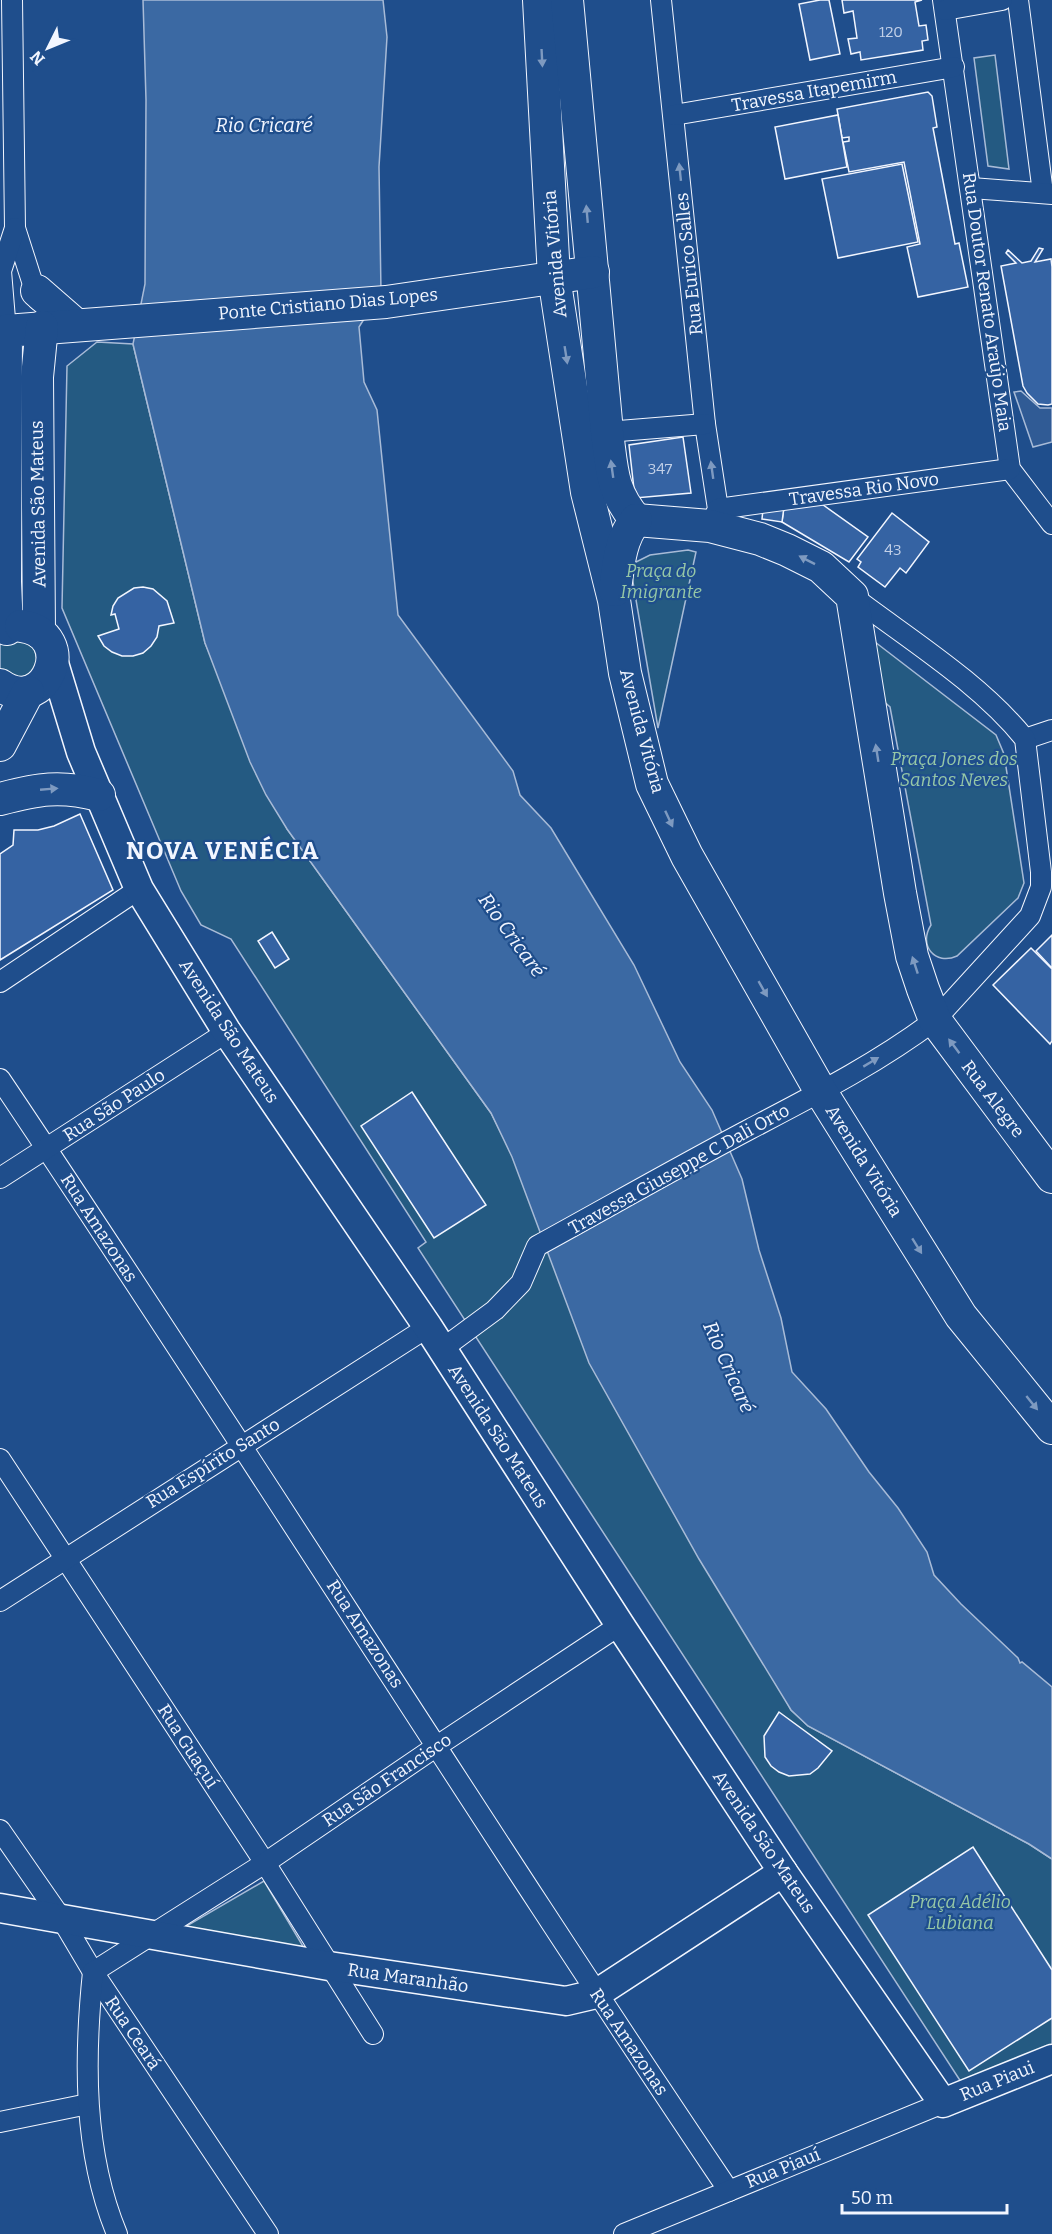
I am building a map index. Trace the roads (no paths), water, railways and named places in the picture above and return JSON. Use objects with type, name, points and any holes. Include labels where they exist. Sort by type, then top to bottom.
[{"type":"main road","name":"Avenida Vitória","points":[[539,0],[554,277],[587,492],[614,600],[625,673],[652,784],[687,856],[821,1092],[961,1316],[1052,1428]]},
{"type":"main road","name":"Avenida Vitória","points":[[567,0],[607,432],[615,487],[623,505],[636,520]]},
{"type":"main road","name":"Ponte Cristiano Dias Lopes","points":[[3,331],[386,302],[593,272]]},
{"type":"main road","points":[[37,291],[89,324],[37,377]]},
{"type":"main road","name":"Avenida São Mateus","points":[[39,632],[37,377],[42,327]]},
{"type":"main road","name":"Avenida São Mateus","points":[[3,331],[4,631]]},
{"type":"main road","points":[[614,600],[619,561],[625,539],[636,520],[714,517],[820,567],[852,596]]},
{"type":"main road","name":"Rua Alegre","points":[[852,596],[912,956],[935,1020],[1052,1177]]},
{"type":"main road","points":[[0,745],[22,688],[46,681],[52,671],[53,660],[52,650],[47,640],[39,632],[29,627],[18,626],[4,631]]},
{"type":"main road","points":[[0,799],[58,788],[99,795]]},
{"type":"street","name":"Avenida São Mateus","points":[[12,0],[7,33],[15,228],[37,291],[42,327]]},
{"type":"street","name":"Rua Eurico Salles","points":[[660,0],[674,115],[714,517]]},
{"type":"street","points":[[944,5],[1002,0]]},
{"type":"street","points":[[971,188],[1047,194],[1018,0]]},
{"type":"street","name":"Rua Doutor Renato Araújo Maia","points":[[944,5],[1010,469],[1052,524]]},
{"type":"street","name":"Travessa Itapemirm","points":[[674,115],[954,67]]},
{"type":"street","name":"Avenida São Mateus","points":[[3,331],[0,271],[15,228]]},
{"type":"street","points":[[607,432],[705,424]]},
{"type":"street","name":"Travessa Rio Novo","points":[[714,517],[1010,469]]},
{"type":"street","points":[[852,596],[956,674],[1013,725],[1025,739],[1052,730]]},
{"type":"street","name":"Avenida São Mateus","points":[[53,660],[81,753],[139,889],[227,1032],[435,1338],[620,1626],[783,1872],[943,2103]]},
{"type":"street","name":"Avenida São Mateus","points":[[22,688],[81,753]]},
{"type":"street","name":"Travessa Giuseppe C Dali Orto","points":[[537,1246],[821,1092],[919,1033],[935,1020],[1030,916],[1037,902],[1041,887],[1041,872],[1025,739]]},
{"type":"street","points":[[0,982],[139,889]]},
{"type":"street","name":"Rua São Paulo","points":[[0,1178],[227,1032]]},
{"type":"street","name":"Rua Amazonas","points":[[0,1078],[243,1445],[596,1994],[729,2191]]},
{"type":"street","name":"Rua Espírito Santo","points":[[0,1601],[243,1445],[435,1338],[495,1310],[521,1283],[537,1246]]},
{"type":"street","name":"Rua Guaçuí","points":[[0,1459],[265,1863],[373,2034]]},
{"type":"street","name":"Rua São Francisco","points":[[93,1972],[265,1863],[437,1746],[620,1626]]},
{"type":"street","name":"Rua Ceará","points":[[0,1830],[61,1918],[93,1972],[268,2234]]},
{"type":"street","name":"Rua Maranhão","points":[[0,1908],[329,1966],[566,2001],[596,1994],[783,1872]]},
{"type":"street","points":[[93,1972],[88,2022],[88,2104],[101,2183],[117,2234]]},
{"type":"street","name":"Rua Piaui","points":[[943,2103],[1052,2059]]},
{"type":"street","name":"Rua Piauí","points":[[624,2234],[943,2103]]},
{"type":"street","points":[[0,2122],[88,2104]]},
{"type":"water","name":"Rio Cricaré","points":[[143,0],[383,0],[387,37],[379,167],[381,292],[359,327],[364,382],[377,410],[398,615],[513,771],[520,795],[551,828],[634,965],[680,1062],[712,1110],[742,1179],[759,1250],[781,1318],[792,1372],[826,1409],[869,1472],[898,1508],[927,1552],[934,1575],[1018,1658],[1020,1663],[1022,1662],[1052,1687],[1052,1859],[1029,1844],[808,1726],[791,1710],[699,1559],[589,1363],[512,1157],[491,1113],[287,829],[266,795],[250,762],[205,643],[133,344],[145,284],[146,100]]},
{"type":"district","name":"NOVA VENÉCIA","points":[[223,851]]},
{"type":"park label","name":"Praça do Imigrante","points":[[661,581]]},
{"type":"park label","name":"Praça Jones dos Santos Neves","points":[[954,769]]},
{"type":"park label","name":"Praça Adélio Lubiana","points":[[960,1912]]}]
